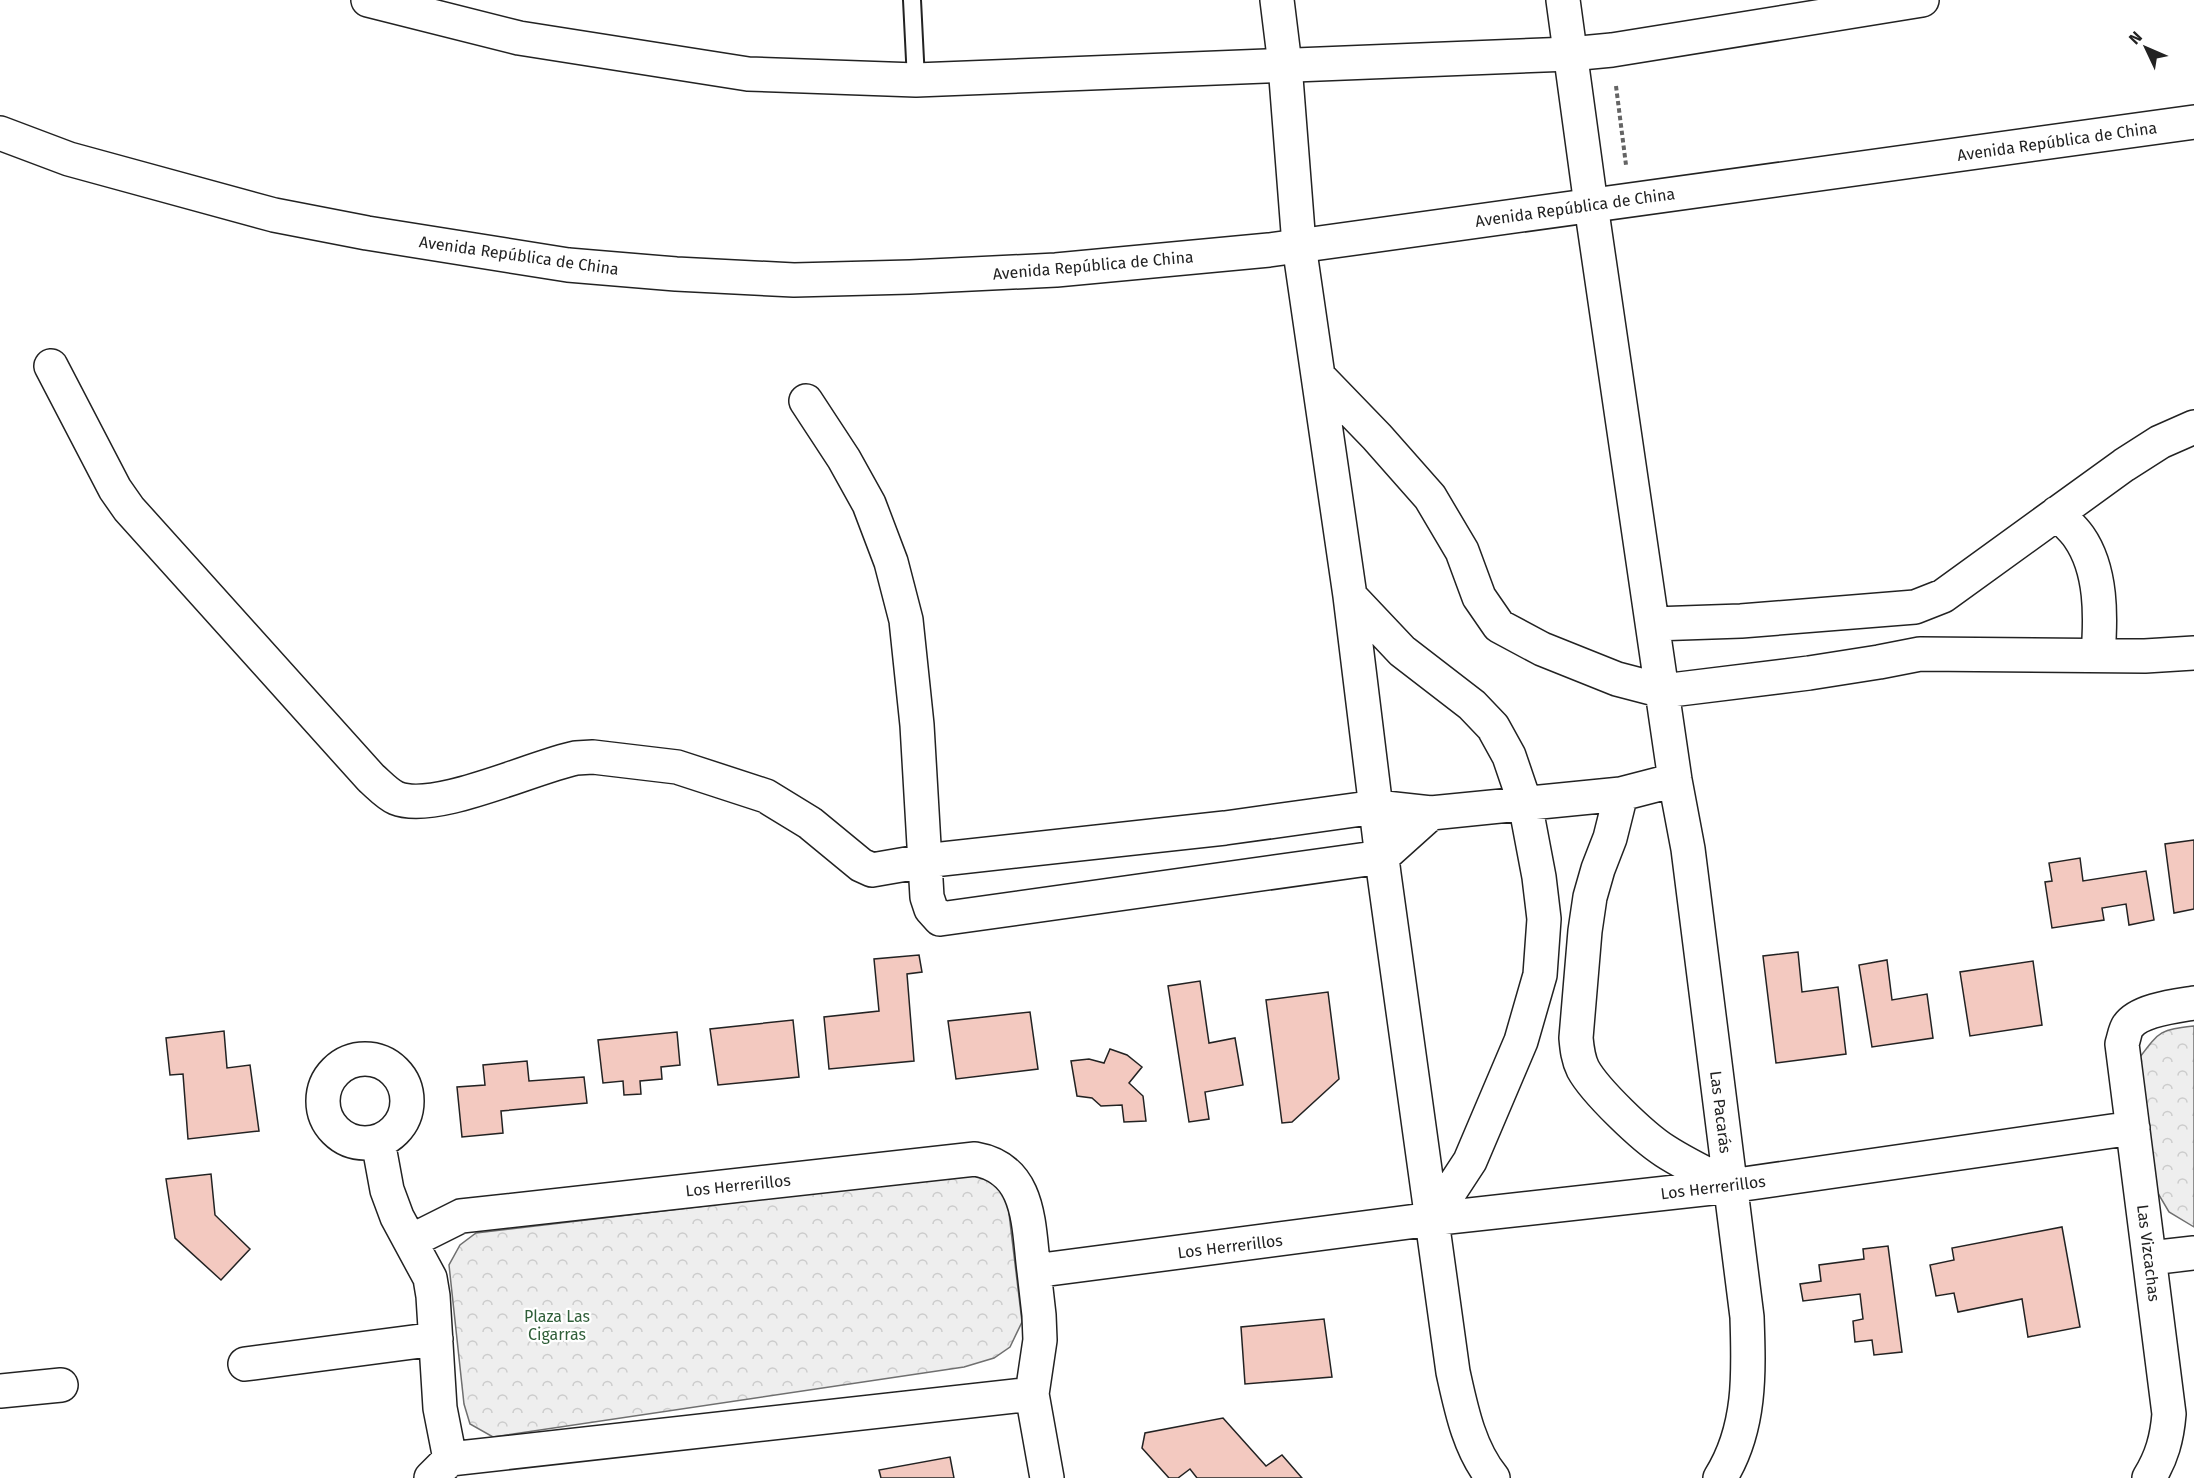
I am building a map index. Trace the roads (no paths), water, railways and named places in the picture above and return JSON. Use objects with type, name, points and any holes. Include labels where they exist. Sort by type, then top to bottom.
[{"type":"street","points":[[368,0],[519,38],[748,74],[916,80],[1570,54],[1612,50],[1922,0]]},
{"type":"street","points":[[1277,0],[1285,65],[1299,245],[1350,596],[1383,866],[1453,1372],[1463,1415],[1485,1468],[1493,1478]]},
{"type":"street","name":"Las Pacarás","points":[[1563,0],[1675,780],[1688,849],[1747,1317],[1749,1377],[1741,1428],[1720,1478]]},
{"type":"street","name":"Avenida República de China","points":[[0,133],[69,159],[274,215],[367,233],[568,266],[794,280],[1056,270],[1299,245],[2194,122]]},
{"type":"street","points":[[51,366],[115,489],[129,509],[371,778],[395,797],[422,802],[439,800],[576,758],[593,757],[677,767],[766,796],[791,809],[861,865],[872,870],[924,861],[1225,828],[1376,807],[1431,813],[1621,794],[1675,780]]},
{"type":"street","points":[[1318,376],[1377,437],[1430,497],[1462,551],[1479,597],[1499,626],[1542,649],[1617,679],[1663,691],[1821,671],[1920,654],[2194,653]]},
{"type":"street","points":[[806,401],[844,459],[869,504],[891,562],[906,620],[912,669],[927,897],[931,909],[940,919],[1383,866],[1431,813]]},
{"type":"street","points":[[1653,624],[1741,621],[1915,607],[1944,596],[2057,513],[2160,442],[2194,427]]},
{"type":"street","points":[[2057,513],[2079,538],[2097,583],[2100,625],[2098,655]]},
{"type":"street","points":[[1350,596],[1402,651],[1472,705],[1493,727],[1509,756],[1525,803],[1539,877],[1544,919],[1540,975],[1521,1041],[1470,1161],[1432,1219]]},
{"type":"street","points":[[1621,794],[1588,908],[1577,1026],[1577,1054],[1584,1070],[1597,1088],[1645,1136],[1665,1151],[1730,1186]]},
{"type":"street","name":"Las Vizcachas","points":[[2149,1478],[2158,1463],[2167,1439],[2169,1414],[2122,1044],[2127,1026],[2141,1015],[2172,1006],[2194,1004]]},
{"type":"street","name":"Los Herrerillos","points":[[411,1240],[461,1216],[975,1159],[991,1162],[1010,1177],[1025,1200],[1034,1271],[1432,1219],[1730,1186],[2133,1128]]},
{"type":"street","points":[[378,1141],[387,1190],[397,1217],[430,1278],[440,1408],[440,1468],[1032,1394]]},
{"type":"street","points":[[2150,1258],[2194,1253]]},
{"type":"street","points":[[1034,1271],[1040,1340],[1032,1394],[1047,1478]]},
{"type":"street","points":[[245,1364],[436,1339]]},
{"type":"street","points":[[0,1391],[61,1386]]},
{"type":"lane","points":[[912,0],[916,80]]},
{"type":"park label","name":"Plaza Las Cigarras","points":[[557,1325]]}]
